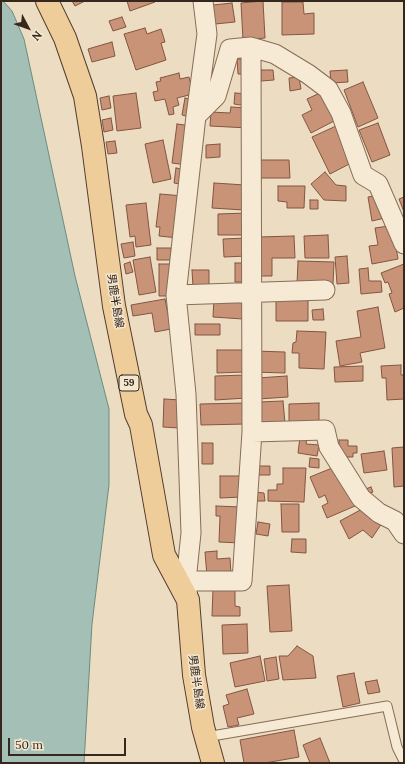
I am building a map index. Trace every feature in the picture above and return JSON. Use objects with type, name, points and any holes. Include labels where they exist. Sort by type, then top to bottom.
[{"type":"main road","name":"男鹿半島線","points":[[48,1],[65,38],[85,96],[114,306],[136,414],[140,425],[164,555],[187,590],[194,675],[206,737],[213,763]]},
{"type":"street","name":"男鹿半島線","points":[[187,590],[191,533],[186,394],[176,295],[196,116],[207,34],[203,1]]},
{"type":"street","points":[[187,590],[242,581],[252,432],[251,47]]},
{"type":"street","points":[[196,116],[216,96],[230,49],[251,47],[275,54],[308,74],[328,89],[341,112],[363,175],[378,184],[404,244]]},
{"type":"street","points":[[176,295],[325,290]]},
{"type":"street","points":[[252,432],[325,430],[330,447],[361,498],[379,513],[395,522],[404,534]]},
{"type":"lane","points":[[206,737],[387,706],[396,748],[404,761]]},
{"type":"shaded area","points":[[1,1],[3,1],[12,11],[24,39],[75,276],[109,409],[109,485],[92,624],[84,763],[1,763]]},
{"type":"building","points":[[72,1],[85,1],[75,6]]},
{"type":"building","points":[[127,1],[155,1],[155,2],[130,11]]},
{"type":"building","points":[[263,1],[265,38],[243,40],[241,3]]},
{"type":"building","points":[[282,2],[303,2],[304,14],[314,13],[314,34],[282,35]]},
{"type":"building","points":[[232,3],[235,22],[215,24],[213,5]]},
{"type":"building","points":[[122,17],[126,27],[113,31],[109,21]]},
{"type":"building","points":[[145,28],[147,34],[161,29],[165,42],[161,43],[166,60],[136,70],[124,34]]},
{"type":"building","points":[[112,42],[115,56],[92,62],[88,49]]},
{"type":"building","points":[[237,59],[247,59],[248,74],[238,74]]},
{"type":"building","points":[[261,70],[273,70],[274,80],[261,81]]},
{"type":"building","points":[[347,70],[348,82],[331,83],[330,71]]},
{"type":"building","points":[[179,73],[180,79],[189,77],[193,94],[177,98],[179,105],[173,107],[174,114],[169,115],[165,99],[155,101],[153,92],[158,91],[156,82],[161,81],[160,78]]},
{"type":"building","points":[[299,77],[301,89],[290,91],[289,78]]},
{"type":"building","points":[[363,82],[378,118],[358,127],[344,90]]},
{"type":"building","points":[[322,92],[336,120],[311,133],[302,115],[312,110],[307,99]]},
{"type":"building","points":[[136,93],[141,128],[117,131],[113,96]]},
{"type":"building","points":[[235,93],[248,94],[247,106],[234,104]]},
{"type":"building","points":[[109,96],[111,108],[102,110],[100,98]]},
{"type":"building","points":[[185,98],[193,100],[190,117],[182,115]]},
{"type":"building","points":[[231,107],[249,108],[248,128],[210,126],[211,112],[230,113]]},
{"type":"building","points":[[111,118],[113,130],[104,132],[102,120]]},
{"type":"building","points":[[378,123],[390,155],[372,162],[359,130]]},
{"type":"building","points":[[177,124],[192,126],[187,165],[172,163]]},
{"type":"building","points":[[336,126],[353,162],[330,174],[312,137]]},
{"type":"building","points":[[163,140],[171,179],[153,183],[145,144]]},
{"type":"building","points":[[115,141],[117,153],[108,154],[106,142]]},
{"type":"building","points":[[220,144],[220,157],[206,158],[206,145]]},
{"type":"building","points":[[260,160],[289,160],[290,178],[260,178]]},
{"type":"building","points":[[176,168],[187,170],[185,185],[174,183]]},
{"type":"building","points":[[325,172],[336,185],[346,186],[346,201],[324,200],[311,184]]},
{"type":"building","points":[[214,183],[245,185],[244,210],[212,208]]},
{"type":"building","points":[[278,186],[305,186],[304,208],[287,208],[287,202],[278,201]]},
{"type":"building","points":[[160,194],[183,196],[178,238],[159,236],[160,227],[156,227]]},
{"type":"building","points":[[381,195],[385,218],[372,221],[368,197]]},
{"type":"building","points":[[404,197],[404,212],[399,199]]},
{"type":"building","points":[[310,200],[318,200],[318,209],[310,209]]},
{"type":"building","points":[[146,203],[151,245],[136,247],[135,236],[130,237],[126,205]]},
{"type":"building","points":[[247,213],[248,235],[218,235],[218,214]]},
{"type":"building","points":[[389,226],[394,235],[398,259],[372,264],[369,246],[378,245],[375,228]]},
{"type":"building","points":[[328,235],[329,258],[305,258],[304,236]]},
{"type":"building","points":[[294,236],[295,258],[272,258],[272,276],[258,276],[258,237]]},
{"type":"building","points":[[246,238],[247,256],[224,257],[223,239]]},
{"type":"building","points":[[133,242],[135,256],[124,258],[121,244]]},
{"type":"building","points":[[157,248],[171,248],[172,260],[157,260]]},
{"type":"building","points":[[347,256],[349,283],[337,284],[335,257]]},
{"type":"building","points":[[150,257],[156,292],[139,295],[133,260]]},
{"type":"building","points":[[298,261],[334,262],[333,285],[297,284]]},
{"type":"building","points":[[130,262],[133,272],[126,274],[124,264]]},
{"type":"building","points":[[235,263],[248,263],[247,282],[235,282]]},
{"type":"building","points":[[159,264],[175,264],[174,296],[159,296]]},
{"type":"building","points":[[404,264],[404,308],[395,312],[389,294],[392,293],[388,282],[385,283],[381,273]]},
{"type":"building","points":[[368,268],[369,281],[381,281],[382,292],[361,294],[359,269]]},
{"type":"building","points":[[192,270],[209,270],[209,286],[193,287]]},
{"type":"building","points":[[214,298],[244,299],[243,319],[213,317]]},
{"type":"building","points":[[165,299],[171,329],[155,332],[152,313],[133,316],[131,305]]},
{"type":"building","points":[[308,299],[308,321],[276,321],[276,300]]},
{"type":"building","points":[[378,307],[385,348],[360,353],[362,362],[340,366],[336,341],[361,337],[357,311]]},
{"type":"building","points":[[323,309],[324,320],[313,320],[312,310]]},
{"type":"building","points":[[195,324],[220,324],[220,335],[195,335]]},
{"type":"building","points":[[297,331],[326,332],[324,369],[299,368],[299,353],[292,353],[293,343],[296,342]]},
{"type":"building","points":[[217,350],[244,350],[245,372],[217,373]]},
{"type":"building","points":[[254,351],[285,352],[285,373],[253,372]]},
{"type":"building","points":[[401,365],[401,375],[404,375],[404,399],[387,400],[386,378],[382,378],[381,366]]},
{"type":"building","points":[[363,366],[363,381],[335,382],[334,367]]},
{"type":"building","points":[[246,375],[247,398],[215,400],[215,376]]},
{"type":"building","points":[[287,376],[288,397],[258,399],[257,378]]},
{"type":"building","points":[[164,399],[181,400],[179,428],[163,427]]},
{"type":"building","points":[[283,401],[285,423],[260,425],[259,402]]},
{"type":"building","points":[[245,403],[245,424],[201,425],[200,404]]},
{"type":"building","points":[[319,403],[319,422],[289,423],[289,404]]},
{"type":"building","points":[[300,437],[307,438],[306,444],[319,445],[317,456],[298,453]]},
{"type":"building","points":[[339,440],[348,440],[348,446],[357,446],[357,453],[353,453],[353,457],[339,457]]},
{"type":"building","points":[[202,443],[213,443],[213,464],[202,464]]},
{"type":"building","points":[[404,447],[404,486],[394,487],[392,448]]},
{"type":"building","points":[[384,451],[387,470],[364,473],[361,454]]},
{"type":"building","points":[[310,458],[319,459],[319,468],[309,467]]},
{"type":"building","points":[[257,466],[270,466],[270,475],[257,475]]},
{"type":"building","points":[[337,466],[355,506],[327,518],[322,506],[328,503],[325,495],[319,498],[310,477]]},
{"type":"building","points":[[283,468],[306,468],[304,502],[268,501],[268,490],[277,490],[277,484],[283,484]]},
{"type":"building","points":[[220,476],[241,476],[242,497],[220,498]]},
{"type":"building","points":[[371,487],[373,492],[365,495],[363,490]]},
{"type":"building","points":[[255,492],[264,493],[265,501],[254,501]]},
{"type":"building","points":[[281,504],[299,504],[299,532],[282,532]]},
{"type":"building","points":[[216,506],[241,507],[240,543],[219,542],[220,516],[216,516]]},
{"type":"building","points":[[364,508],[382,523],[372,538],[363,530],[349,539],[340,521]]},
{"type":"building","points":[[258,522],[270,524],[268,536],[256,534]]},
{"type":"building","points":[[292,539],[306,539],[306,553],[291,552]]},
{"type":"building","points":[[217,551],[217,559],[230,558],[231,574],[207,576],[205,552]]},
{"type":"building","points":[[289,585],[292,631],[270,632],[267,586]]},
{"type":"building","points":[[213,589],[235,589],[235,606],[240,607],[240,616],[212,616]]},
{"type":"building","points":[[247,624],[248,653],[223,654],[222,625]]},
{"type":"building","points":[[297,646],[313,656],[316,678],[283,680],[279,656],[288,656]]},
{"type":"building","points":[[260,656],[265,681],[235,687],[230,663]]},
{"type":"building","points":[[276,657],[279,679],[267,681],[264,659]]},
{"type":"building","points":[[354,673],[360,703],[343,707],[337,676]]},
{"type":"building","points":[[377,680],[380,692],[368,694],[365,682]]},
{"type":"building","points":[[247,689],[254,714],[237,718],[239,725],[228,727],[223,706],[229,704],[226,695]]},
{"type":"building","points":[[294,730],[299,757],[265,763],[244,763],[240,740]]},
{"type":"building","points":[[320,738],[330,763],[310,763],[303,745]]}]
